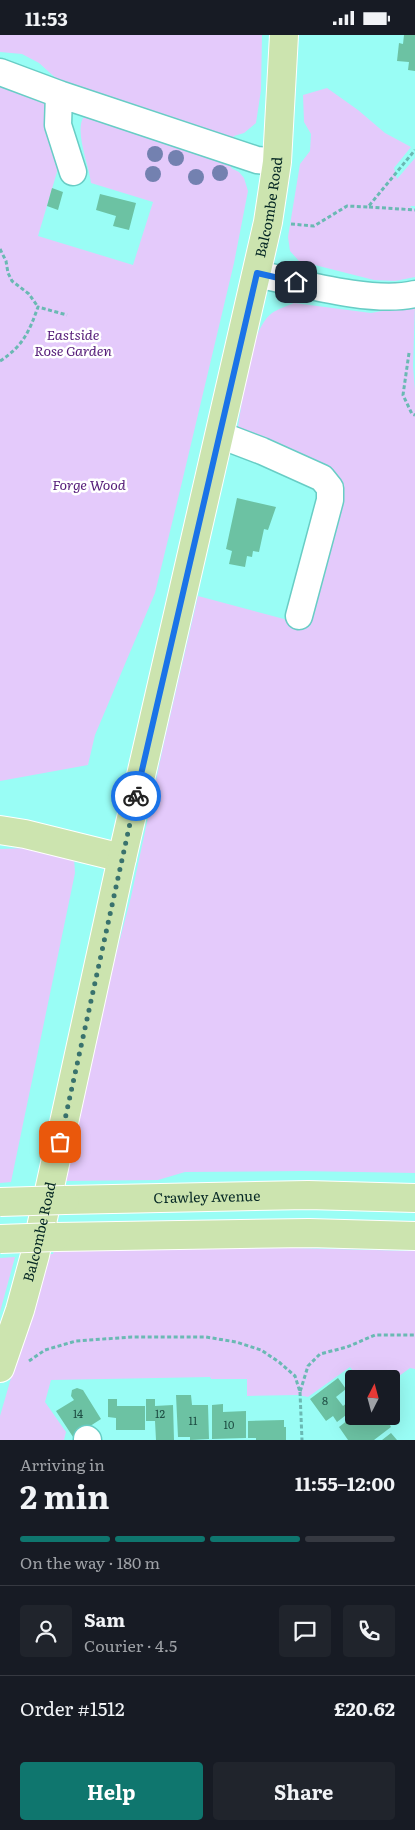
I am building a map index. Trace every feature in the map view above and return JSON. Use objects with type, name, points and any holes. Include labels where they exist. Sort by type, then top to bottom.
[{"type":"main road","name":"Balcombe Road","points":[[11,1367],[20,1310],[35,1255],[122,858],[268,222],[277,162],[284,35]]},
{"type":"main road","points":[[0,830],[26,834],[122,858]]},
{"type":"main road","name":"Crawley Avenue","points":[[0,1202],[308,1195],[415,1198]]},
{"type":"main road","points":[[0,1239],[309,1233],[415,1236]]},
{"type":"street","points":[[0,72],[60,94],[257,159],[277,162]]},
{"type":"street","points":[[60,94],[58,125],[74,172]]},
{"type":"street","points":[[257,273],[365,295],[404,296],[415,294]]},
{"type":"street","points":[[220,435],[255,448],[322,479],[330,488],[330,500],[299,616]]},
{"type":"path","points":[[368,207],[415,150]]},
{"type":"path","points":[[268,222],[314,226],[347,206],[415,210]]},
{"type":"path","points":[[0,249],[12,281],[29,294],[38,307],[67,315]]},
{"type":"path","points":[[0,361],[17,349],[28,333],[38,307]]},
{"type":"path","points":[[409,353],[403,395],[412,414],[415,415]]},
{"type":"path","points":[[300,1392],[308,1366],[320,1353],[347,1347],[375,1335],[415,1335]]},
{"type":"path","points":[[11,1367],[45,1350],[76,1341],[132,1337],[206,1337],[236,1342],[261,1350],[295,1376],[300,1392],[302,1440]]},
{"type":"green space","points":[[0,35],[262,35],[261,90],[256,123],[244,133],[234,136],[232,141],[69,90],[39,63],[22,54],[0,52]]},
{"type":"green space","name":"Forge Wood","points":[[0,85],[50,102],[58,151],[57,172],[38,236],[133,265],[153,202],[91,183],[81,140],[83,118],[89,116],[234,162],[231,168],[239,172],[244,178],[248,191],[234,263],[155,593],[95,735],[88,765],[0,781]]},
{"type":"green space","points":[[327,88],[358,110],[385,133],[411,147],[394,168],[397,179],[415,158],[415,206],[410,206],[415,211],[415,277],[395,281],[374,280],[299,261],[290,251],[288,237],[300,164],[310,151],[311,134],[304,122],[303,95]]},
{"type":"green space","points":[[294,303],[371,313],[415,305],[413,366],[415,391],[415,1173],[301,1171],[185,1172],[158,1180],[66,1181],[108,985],[131,897],[198,596],[310,626],[342,500],[340,481],[326,467],[238,427],[248,365],[258,334],[264,322],[272,313]]},
{"type":"green space","points":[[27,848],[74,858],[75,873],[11,1182],[0,1183],[0,849]]},
{"type":"green space","points":[[294,1248],[415,1251],[415,1369],[410,1368],[400,1375],[400,1370],[352,1370],[350,1367],[308,1397],[298,1395],[247,1396],[247,1379],[211,1379],[210,1377],[51,1380],[45,1402],[66,1432],[64,1440],[0,1440],[0,1416],[47,1254],[53,1254],[54,1249]]},
{"type":"green space","points":[[15,1257],[0,1312],[0,1258]]},
{"type":"building","points":[[404,35],[415,35],[415,71],[408,70],[409,62],[397,61],[399,43],[403,44]]},
{"type":"building","points":[[52,188],[63,192],[58,210],[47,206]]},
{"type":"building","points":[[100,194],[136,203],[129,230],[113,226],[116,216],[96,210]]},
{"type":"building","points":[[237,498],[276,507],[268,530],[264,529],[259,552],[253,551],[252,557],[247,556],[245,567],[229,564],[232,551],[226,549]]},
{"type":"building","points":[[338,1378],[345,1390],[336,1397],[343,1406],[345,1404],[345,1416],[337,1422],[333,1416],[326,1421],[310,1399]]},
{"type":"building","points":[[77,1388],[83,1390],[101,1419],[84,1430],[75,1440],[56,1411],[74,1400],[71,1396],[72,1390]]},
{"type":"building","points":[[176,1395],[191,1395],[192,1405],[208,1405],[209,1439],[190,1440],[190,1437],[178,1437]]},
{"type":"building","points":[[108,1399],[117,1399],[117,1406],[145,1406],[145,1430],[116,1430],[116,1418],[108,1417]]},
{"type":"building","points":[[146,1399],[155,1399],[155,1406],[173,1405],[174,1440],[156,1440],[155,1421],[146,1421]]},
{"type":"building","points":[[223,1404],[223,1412],[246,1411],[246,1438],[212,1439],[212,1405]]},
{"type":"building","points":[[284,1420],[286,1440],[256,1440],[256,1438],[248,1438],[248,1421]]},
{"type":"building","points":[[345,1422],[345,1425],[390,1425],[391,1427],[374,1440],[348,1440],[339,1427]]},
{"type":"building","points":[[391,1433],[397,1440],[382,1440]]},
{"type":"way so far","points":[[60,1142],[136,796]]},
{"type":"route","points":[[136,796],[257,273],[296,282]]},
{"type":"park label","name":"Eastside Rose Garden","points":[[73,343]]}]
